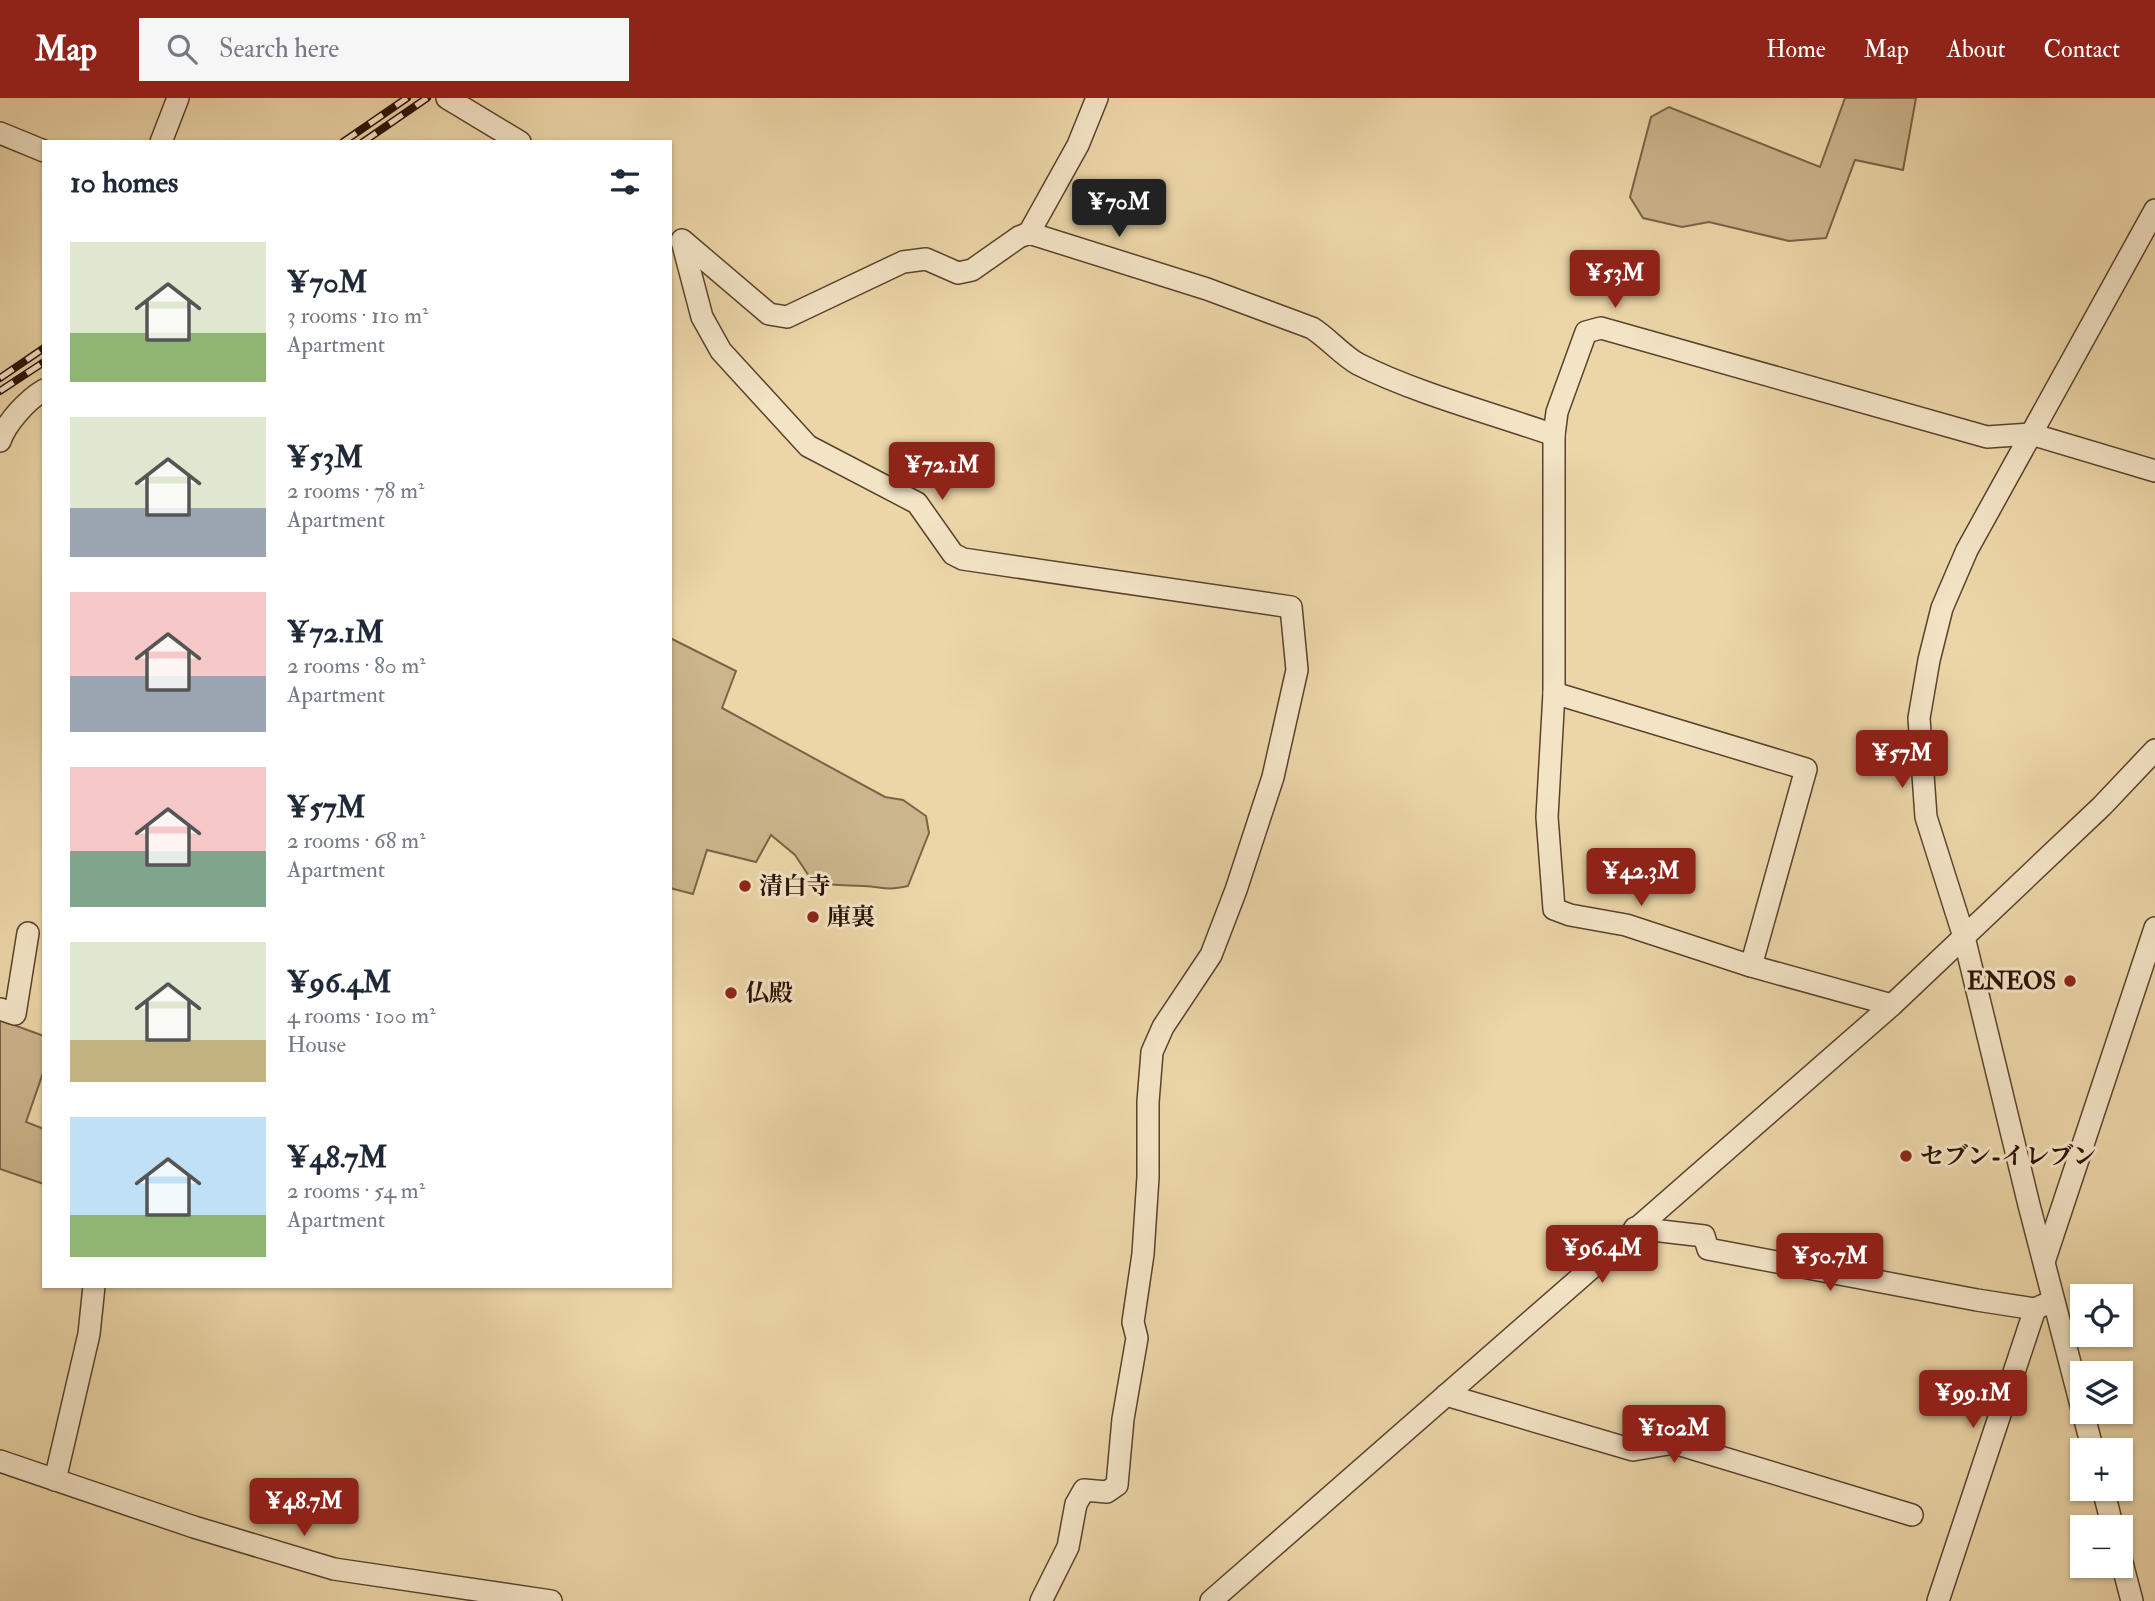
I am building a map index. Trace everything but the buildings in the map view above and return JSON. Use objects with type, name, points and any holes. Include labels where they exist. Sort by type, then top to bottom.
[{"type":"street","points":[[162,140],[178,98]]},
{"type":"street","points":[[447,98],[517,140]]},
{"type":"street","points":[[676,237],[769,314],[787,317],[903,262],[926,260],[958,273],[972,270],[1029,233],[1078,145],[1097,98]]},
{"type":"street","points":[[0,133],[42,150]]},
{"type":"street","points":[[2070,1374],[2045,1304],[2045,1259],[2029,1205],[1964,937],[1926,817],[1919,718],[1942,608],[1967,550],[2152,222]]},
{"type":"street","points":[[1029,233],[1207,289],[1312,328],[1327,337],[1356,363],[1415,387],[1554,435]]},
{"type":"street","points":[[676,237],[702,317],[721,351],[808,446],[917,503],[953,554],[963,559],[1079,578],[1291,607],[1297,670],[1273,776],[1236,890],[1211,956],[1163,1027],[1152,1052],[1143,1254],[1133,1322],[1137,1338],[1123,1419],[1116,1485],[1107,1492],[1084,1490],[1076,1504],[1068,1547],[1041,1601]]},
{"type":"street","points":[[1892,1005],[1751,966],[1626,925],[1570,915],[1554,909],[1547,817],[1554,693],[1554,435],[1557,412],[1586,332],[1601,328],[1987,437],[2031,434],[2155,471]]},
{"type":"street","points":[[0,441],[3,432],[35,395],[42,391]]},
{"type":"street","points":[[1554,693],[1806,769],[1751,966]]},
{"type":"street","points":[[1211,1601],[1892,1005],[2102,806],[2155,750]]},
{"type":"street","points":[[2045,1259],[2155,928]]},
{"type":"street","points":[[0,1009],[15,1014],[29,933]]},
{"type":"street","points":[[1635,1228],[1703,1236],[1707,1249],[1978,1300],[2045,1304]]},
{"type":"street","points":[[55,1480],[89,1334],[94,1288]]},
{"type":"street","points":[[1938,1601],[2045,1304]]},
{"type":"street","points":[[1446,1395],[1633,1451],[1674,1443],[1912,1515]]},
{"type":"street","points":[[0,1461],[194,1527],[334,1569],[551,1601]]},
{"type":"street","points":[[2126,1578],[2132,1601]]},
{"type":"shaded area","points":[[1845,98],[1916,98],[1903,170],[1855,160],[1826,238],[1789,241],[1709,222],[1682,227],[1643,218],[1630,197],[1651,117],[1669,107],[1820,167]]},
{"type":"shaded area","points":[[672,639],[736,671],[722,708],[885,797],[903,800],[926,816],[929,833],[908,886],[889,888],[813,882],[795,855],[771,835],[756,862],[707,850],[693,894],[672,889]]},
{"type":"shaded area","points":[[0,1020],[42,1035],[42,1076],[26,1122],[42,1128],[42,1183],[0,1169]]},
{"type":"railway","points":[[346,140],[407,98]]},
{"type":"railway","points":[[366,140],[427,98]]},
{"type":"railway","points":[[0,378],[42,349]]},
{"type":"railway","points":[[0,391],[42,363]]},
{"type":"place","name":"清白寺","points":[[745,886]]},
{"type":"place","name":"庫裏","points":[[813,917]]},
{"type":"place","name":"ENEOS","points":[[2070,981]]},
{"type":"place","name":"仏殿","points":[[731,993]]},
{"type":"place","name":"セブン-イレブン","points":[[1906,1156]]}]
